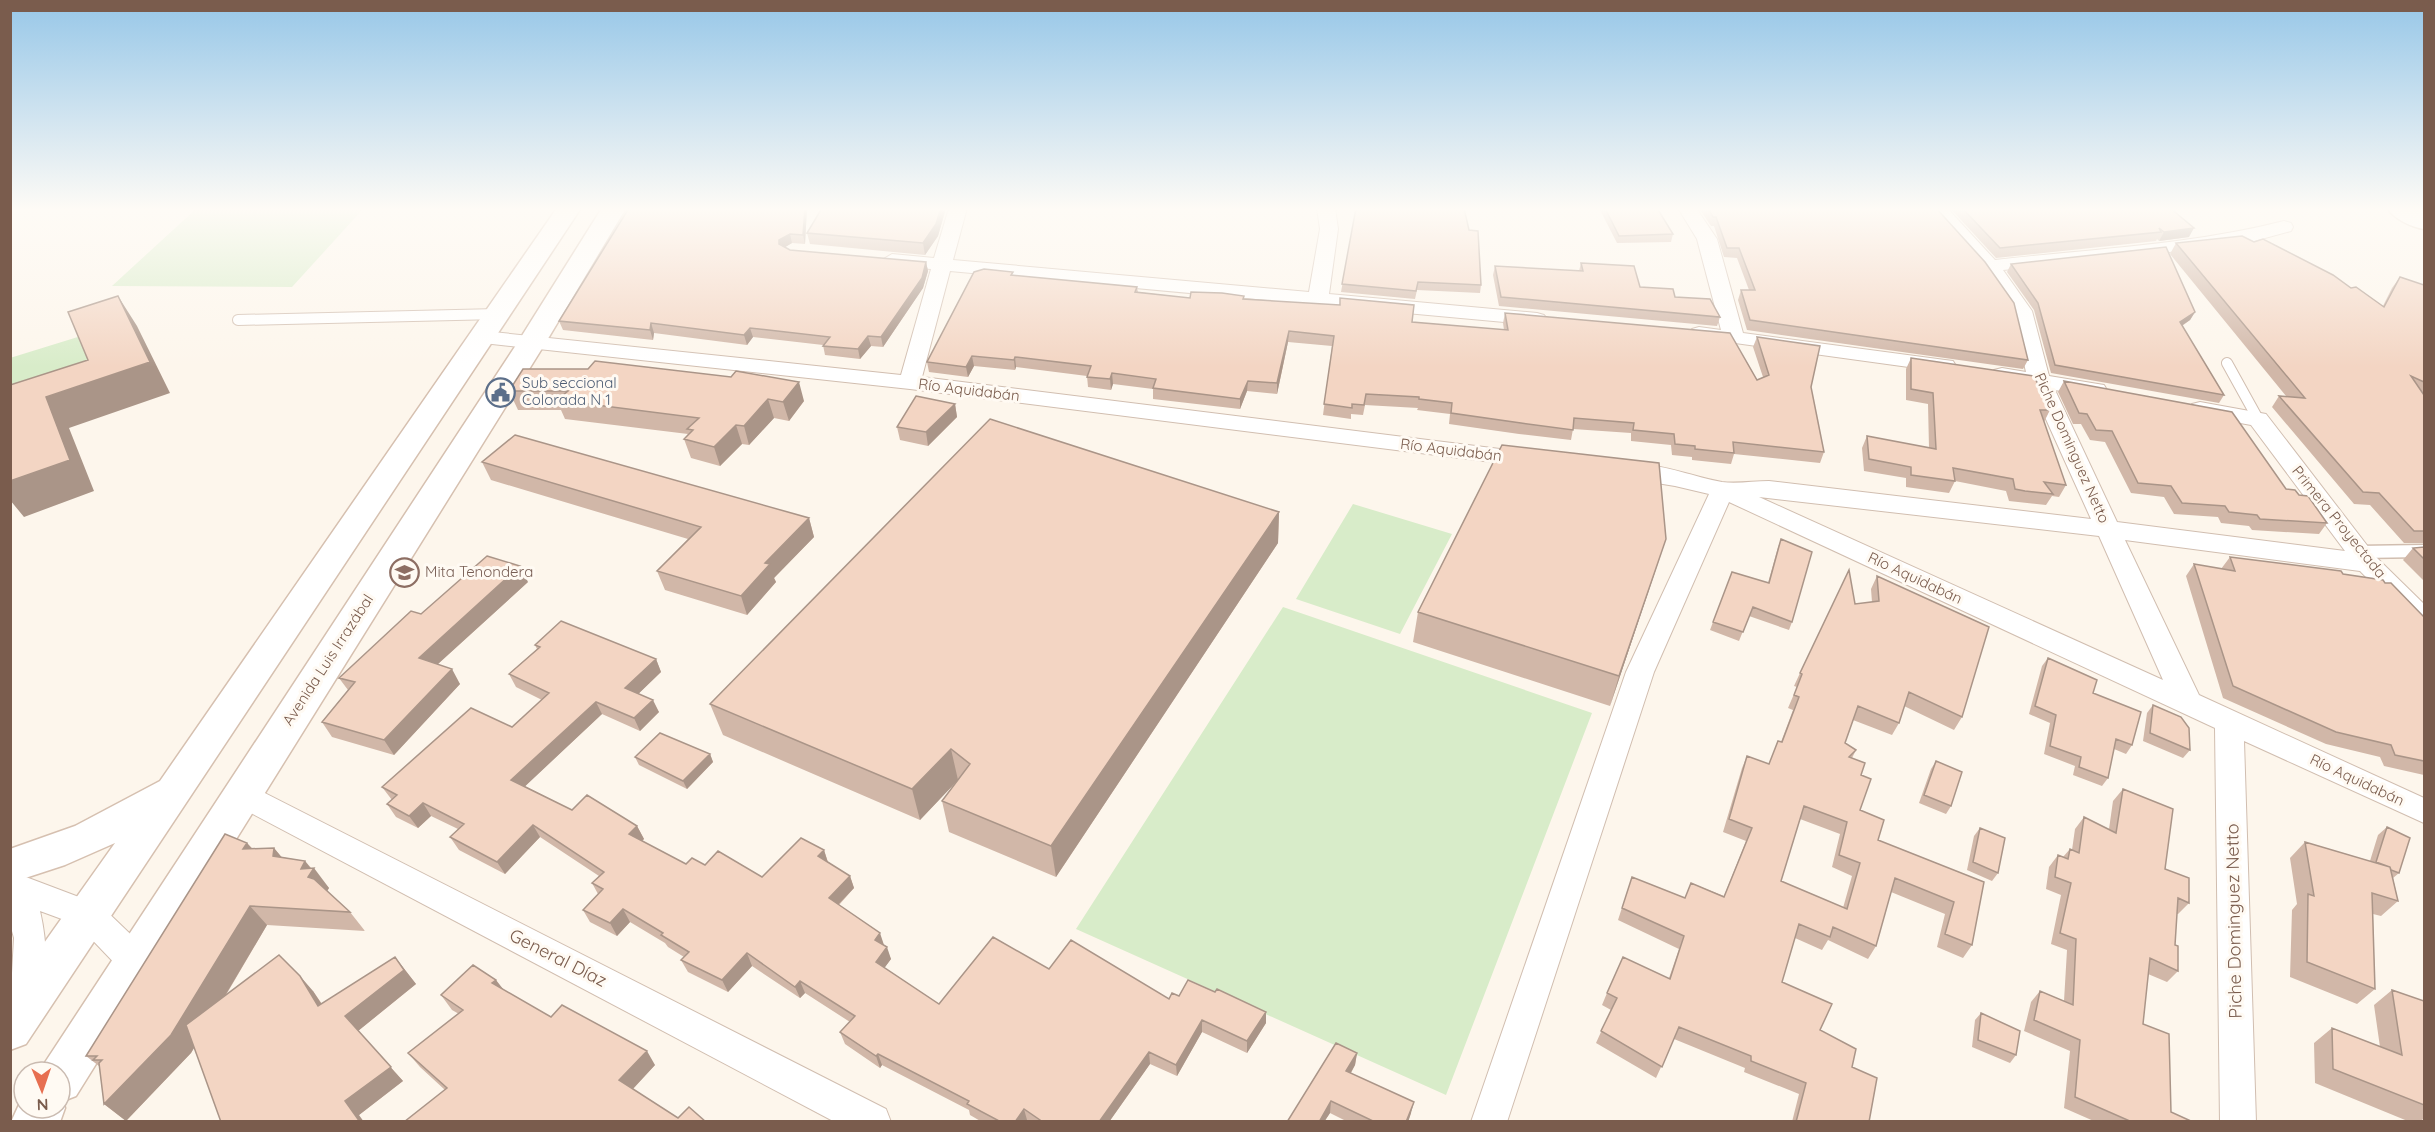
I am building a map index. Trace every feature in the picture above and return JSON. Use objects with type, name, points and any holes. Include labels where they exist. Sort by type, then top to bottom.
[{"type":"main road","points":[[17,1019],[179,785],[534,261]]},
{"type":"main road","name":"Avenida Luis Irrazábal","points":[[72,1061],[582,261]]},
{"type":"main road","points":[[13,879],[62,851],[127,820],[179,785]]},
{"type":"street","points":[[902,261],[1555,320]]},
{"type":"street","points":[[910,382],[944,261]]},
{"type":"street","points":[[1318,300],[1324,261]]},
{"type":"street","points":[[1713,261],[1733,336]]},
{"type":"street","name":"Piche Dominguez Netto","points":[[1985,261],[2022,311],[2039,380],[2188,703]]},
{"type":"street","points":[[1990,266],[2038,261]]},
{"type":"street","name":"Río Aquidabán","points":[[491,325],[532,342],[910,382],[1557,463]]},
{"type":"street","points":[[1673,331],[1733,336],[2039,380],[2120,394]]},
{"type":"street","points":[[2177,405],[2258,419]]},
{"type":"street","name":"Primera Proyectada","points":[[2258,419],[2363,557],[2424,620]]},
{"type":"street","name":"Río Aquidabán","points":[[1605,469],[1675,478],[1723,490],[2424,811]]},
{"type":"street","points":[[1489,1122],[1640,672],[1723,490],[1770,489],[2363,557]]},
{"type":"street","name":"Piche Dominguez Netto","points":[[2229,721],[2238,1122]]},
{"type":"street","name":"General Díaz","points":[[243,794],[873,1122]]},
{"type":"street","points":[[13,879],[89,915],[135,961]]},
{"type":"street","points":[[13,879],[30,938],[17,1019]]},
{"type":"lane","points":[[238,320],[491,325]]},
{"type":"lane","points":[[2228,363],[2258,419]]},
{"type":"lane","points":[[2363,557],[2424,551]]},
{"type":"green space","points":[[139,261],[316,261],[292,287],[112,286]]},
{"type":"green space","points":[[81,336],[110,391],[11,424],[10,358]]},
{"type":"green space","points":[[1353,504],[1452,534],[1400,634],[1296,599]]},
{"type":"green space","points":[[1283,607],[1592,713],[1446,1095],[1076,929]]},
{"type":"building","points":[[596,261],[926,262],[922,278],[881,337],[868,336],[858,349],[823,346],[830,337],[750,328],[744,335],[651,323],[650,330],[559,321]]},
{"type":"building","points":[[1346,261],[1480,261],[1481,285],[1418,282],[1416,291],[1342,284]]},
{"type":"building","points":[[1744,261],[1984,261],[2014,303],[2028,360],[1750,320],[1741,290],[1755,290]]},
{"type":"building","points":[[2040,261],[2172,261],[2195,312],[2180,322],[2224,395],[2055,365],[2038,303],[2011,264]]},
{"type":"building","points":[[2191,261],[2305,261],[2333,275],[2351,288],[2356,287],[2384,307],[2400,277],[2424,285],[2424,382],[2411,376],[2424,395],[2424,531],[2414,531],[2379,493],[2363,492],[2279,396],[2305,398]]},
{"type":"building","points":[[1581,263],[1634,266],[1640,287],[1673,289],[1675,297],[1710,299],[1720,317],[1501,297],[1495,266],[1583,271]]},
{"type":"building","points":[[984,269],[1013,272],[1011,275],[1137,287],[1135,292],[1190,298],[1191,292],[1244,296],[1243,299],[1340,305],[1340,298],[1414,305],[1412,322],[1508,330],[1505,313],[1730,333],[1757,380],[1769,375],[1757,337],[1820,346],[1811,387],[1824,452],[1733,442],[1734,453],[1695,449],[1695,446],[1675,444],[1674,434],[1633,430],[1634,423],[1574,418],[1573,430],[1451,413],[1452,403],[1419,399],[1419,397],[1366,394],[1364,405],[1352,404],[1352,408],[1324,404],[1334,336],[1289,331],[1277,383],[1248,381],[1240,399],[1153,388],[1156,379],[1112,373],[1110,379],[1087,377],[1091,366],[1015,357],[1014,360],[972,356],[966,367],[927,362],[974,272]]},
{"type":"building","points":[[118,296],[150,362],[46,397],[70,460],[10,481],[10,385],[88,360],[68,312]]},
{"type":"building","points":[[1911,358],[2034,376],[2050,410],[2040,410],[2066,485],[2044,482],[2053,494],[2025,491],[2015,489],[2013,479],[1953,468],[1955,481],[1911,475],[1911,467],[1869,459],[1867,436],[1936,449],[1933,393],[1911,389]]},
{"type":"building","points":[[595,361],[731,377],[736,371],[799,382],[783,402],[768,399],[744,426],[736,425],[714,447],[684,439],[693,430],[687,429],[699,418],[557,400],[568,391],[509,391],[523,369],[588,369]]},
{"type":"building","points":[[2064,381],[2232,412],[2286,489],[2308,496],[2327,523],[2260,519],[2257,515],[2229,512],[2225,506],[2182,503],[2171,486],[2138,483],[2112,431],[2096,430],[2087,414],[2079,413]]},
{"type":"building","points":[[916,396],[955,404],[926,432],[897,427]]},
{"type":"building","points":[[990,419],[1279,512],[1051,846],[942,801],[970,764],[951,749],[912,789],[710,704]]},
{"type":"building","points":[[515,435],[809,518],[765,563],[770,564],[741,596],[657,571],[701,527],[482,462]]},
{"type":"building","points":[[1502,445],[1659,463],[1666,539],[1619,676],[1418,612]]},
{"type":"building","points":[[1781,539],[1812,552],[1792,622],[1753,607],[1743,632],[1713,622],[1732,572],[1769,583]]},
{"type":"building","points":[[2424,547],[2424,559],[2413,548]]},
{"type":"building","points":[[487,556],[520,566],[419,658],[452,669],[384,740],[322,722],[355,682],[339,678],[411,611],[421,614]]},
{"type":"building","points":[[2230,557],[2341,571],[2343,574],[2383,580],[2385,583],[2391,583],[2424,617],[2424,761],[2395,755],[2391,745],[2336,732],[2233,686],[2194,564],[2235,571]]},
{"type":"building","points":[[1849,570],[1855,604],[1879,601],[1877,576],[1989,627],[1962,717],[1909,692],[1899,723],[1858,706],[1845,743],[1856,750],[1849,757],[1865,763],[1861,775],[1871,779],[1860,810],[1884,820],[1878,840],[1984,882],[1972,945],[1945,934],[1954,902],[1895,878],[1876,946],[1833,927],[1830,937],[1799,924],[1782,982],[1832,1004],[1820,1030],[1856,1049],[1852,1067],[1877,1078],[1869,1122],[1796,1122],[1806,1083],[1751,1061],[1751,1056],[1679,1027],[1662,1067],[1601,1031],[1617,998],[1607,993],[1623,957],[1670,979],[1684,936],[1622,908],[1632,877],[1685,898],[1691,883],[1724,897],[1752,828],[1729,819],[1747,756],[1769,764],[1778,741],[1782,742],[1799,697],[1794,695],[1802,674],[1800,673]],"holes":[[[1804,806],[1847,822],[1839,855],[1860,863],[1847,909],[1781,881]]]},
{"type":"building","points":[[561,621],[656,659],[625,688],[653,700],[634,718],[596,702],[511,780],[572,810],[587,795],[637,826],[629,834],[686,864],[692,858],[705,865],[718,851],[762,877],[801,838],[824,850],[818,856],[850,876],[829,898],[880,933],[875,940],[887,947],[876,962],[939,1004],[993,937],[1049,969],[1071,940],[1169,999],[1172,993],[1179,996],[1188,980],[1215,992],[1217,989],[1266,1012],[1247,1041],[1202,1020],[1176,1065],[1149,1052],[1099,1122],[1043,1122],[1024,1109],[1015,1122],[1001,1122],[967,1104],[969,1101],[878,1054],[876,1056],[840,1032],[855,1016],[800,981],[795,987],[747,953],[722,980],[681,960],[689,952],[623,909],[610,923],[583,910],[603,889],[592,883],[604,872],[533,825],[497,862],[450,837],[464,824],[423,803],[409,816],[387,804],[397,795],[382,787],[471,708],[512,727],[549,693],[509,674],[540,647],[535,645]]},
{"type":"building","points":[[2048,658],[2097,680],[2093,693],[2141,712],[2132,745],[2116,739],[2108,778],[2079,767],[2081,757],[2050,746],[2056,715],[2035,706]]},
{"type":"building","points":[[2153,705],[2181,717],[2189,728],[2190,750],[2150,733]]},
{"type":"building","points":[[660,733],[710,754],[683,781],[635,757]]},
{"type":"building","points":[[1936,761],[1962,772],[1951,806],[1924,795]]},
{"type":"building","points":[[2123,789],[2173,809],[2165,869],[2189,878],[2189,903],[2178,898],[2175,945],[2178,946],[2178,971],[2150,958],[2143,1024],[2169,1034],[2171,1112],[2193,1122],[2132,1122],[2075,1097],[2080,1040],[2034,1020],[2040,991],[2073,1005],[2076,939],[2060,933],[2071,883],[2055,877],[2058,855],[2068,859],[2070,849],[2079,853],[2084,817],[2116,833]]},
{"type":"building","points":[[2387,827],[2410,838],[2399,873],[2376,862]]},
{"type":"building","points":[[1980,828],[2005,838],[1998,873],[1973,862]]},
{"type":"building","points":[[225,834],[247,843],[243,849],[274,848],[273,856],[305,861],[301,869],[314,868],[308,877],[314,879],[350,912],[250,906],[171,1035],[104,1104],[99,1063],[102,1060],[93,1060],[97,1056],[86,1056]]},
{"type":"building","points":[[2305,842],[2390,867],[2398,901],[2372,893],[2375,989],[2307,962],[2308,894],[2314,896]]},
{"type":"building","points":[[279,955],[300,976],[318,1006],[395,957],[404,970],[345,1016],[391,1067],[345,1101],[360,1122],[221,1122],[186,1025]]},
{"type":"building","points":[[473,965],[496,980],[492,983],[551,1017],[562,1005],[647,1051],[619,1080],[678,1118],[689,1107],[706,1122],[404,1122],[447,1088],[408,1053],[463,1010],[441,995]]},
{"type":"building","points":[[2392,990],[2424,1001],[2424,1105],[2333,1069],[2332,1028],[2402,1055]]},
{"type":"building","points":[[1981,1013],[2020,1031],[2016,1055],[1978,1040]]},
{"type":"building","points":[[1336,1043],[1357,1053],[1346,1071],[1414,1102],[1406,1122],[1375,1122],[1331,1101],[1319,1122],[1287,1122]]},
{"type":"place","name":"Sub seccional Colorada N 1","points":[[501,392]]},
{"type":"place","name":"Mita Tenondera","points":[[404,572]]}]
